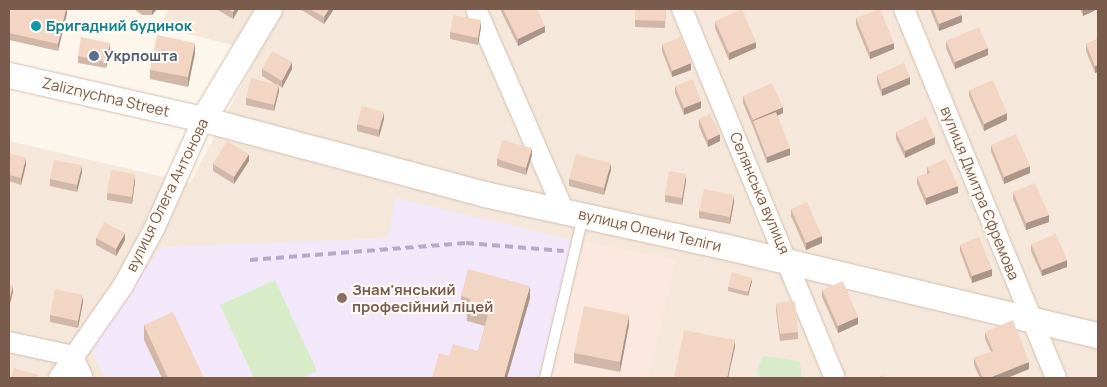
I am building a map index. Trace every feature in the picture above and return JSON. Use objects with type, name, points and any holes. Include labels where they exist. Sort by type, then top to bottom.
[{"type":"street","name":"вулиця Олега Антонова","points":[[59,378],[123,286],[159,219],[202,120],[269,9]]},
{"type":"street","points":[[476,9],[574,213]]},
{"type":"street","name":"Селянська вулиця","points":[[682,9],[835,378]]},
{"type":"street","name":"вулиця Дмитра Єфремова","points":[[904,9],[1056,378]]},
{"type":"street","name":"Zaliznychna Street","points":[[9,75],[202,120]]},
{"type":"street","name":"вулиця Олени Теліги","points":[[202,120],[484,194],[788,262],[1098,335]]},
{"type":"street","points":[[9,342],[73,356],[83,378]]},
{"type":"lane","points":[[545,378],[574,213]]},
{"type":"shaded area","points":[[168,9],[1098,9],[1098,378],[9,378],[9,141],[190,183],[259,52],[161,27]]},
{"type":"shaded area","name":"Знам'янський професійний ліцей","points":[[396,198],[573,240],[539,378],[105,378],[91,349],[160,247],[387,238]]},
{"type":"shaded area","points":[[583,241],[676,260],[649,378],[552,378]]},
{"type":"green space","points":[[275,280],[317,371],[302,378],[254,378],[220,305]]},
{"type":"green space","points":[[763,356],[800,361],[802,378],[760,378],[757,371]]},
{"type":"building","name":"Бригадний будинок","points":[[9,9],[66,9],[58,44],[9,33]]},
{"type":"building","points":[[310,9],[329,9],[324,17]]},
{"type":"building","points":[[503,9],[537,9],[545,26],[518,39]]},
{"type":"building","points":[[635,9],[666,9],[665,21],[635,20]]},
{"type":"building","points":[[742,9],[756,42],[729,53],[715,21]]},
{"type":"building","points":[[880,9],[894,43],[870,52],[856,18]]},
{"type":"building","points":[[933,9],[959,9],[962,15],[939,24]]},
{"type":"building","points":[[453,15],[481,20],[478,38],[450,32]]},
{"type":"building","points":[[979,27],[988,48],[955,62],[946,41]]},
{"type":"building","points":[[157,35],[195,43],[188,77],[150,70]]},
{"type":"building","name":"Укрпошта","points":[[81,37],[110,43],[106,62],[78,56]]},
{"type":"building","points":[[681,37],[691,63],[672,71],[662,44]]},
{"type":"building","points":[[1098,39],[1098,65],[1095,66],[1086,44]]},
{"type":"building","points":[[272,51],[292,62],[282,81],[262,69]]},
{"type":"building","points":[[904,63],[910,77],[882,89],[877,75]]},
{"type":"building","points":[[251,78],[279,85],[274,105],[246,98]]},
{"type":"building","points":[[693,79],[701,101],[684,108],[675,86]]},
{"type":"building","points":[[993,80],[1007,113],[984,124],[969,90]]},
{"type":"building","points":[[772,83],[783,107],[753,120],[743,96]]},
{"type":"building","points":[[362,106],[384,112],[379,130],[357,124]]},
{"type":"building","points":[[776,112],[790,148],[767,157],[753,121]]},
{"type":"building","points":[[710,114],[720,134],[708,140],[699,119]]},
{"type":"building","points":[[926,117],[935,137],[905,151],[896,132]]},
{"type":"building","points":[[1016,134],[1030,166],[1004,177],[991,145]]},
{"type":"building","points":[[502,140],[532,148],[526,168],[497,159]]},
{"type":"building","points":[[227,141],[249,154],[234,177],[213,164]]},
{"type":"building","points":[[9,153],[26,158],[21,178],[9,175]]},
{"type":"building","points":[[576,154],[611,163],[604,188],[569,179]]},
{"type":"building","points":[[946,159],[958,186],[926,198],[917,177],[930,173],[927,167]]},
{"type":"building","points":[[54,160],[82,165],[77,185],[50,179]]},
{"type":"building","points":[[111,170],[135,174],[132,197],[107,193]]},
{"type":"building","points":[[669,171],[686,174],[682,198],[665,195]]},
{"type":"building","points":[[1035,183],[1049,215],[1026,223],[1013,192]]},
{"type":"building","points":[[704,189],[734,195],[730,217],[699,211]]},
{"type":"building","points":[[807,202],[822,236],[806,243],[791,209]]},
{"type":"building","points":[[104,222],[125,233],[116,249],[96,238]]},
{"type":"building","points":[[1056,234],[1067,260],[1042,270],[1031,244]]},
{"type":"building","points":[[979,237],[992,269],[972,276],[960,245]]},
{"type":"building","points":[[468,269],[530,286],[504,378],[432,378],[439,353],[449,356],[453,344],[478,351],[488,315],[467,309],[470,299],[461,296]]},
{"type":"building","points":[[732,272],[752,278],[748,292],[728,287]]},
{"type":"building","points":[[843,281],[858,317],[838,326],[822,290]]},
{"type":"building","points":[[9,284],[13,285],[9,301]]},
{"type":"building","points":[[55,289],[83,295],[78,321],[50,315]]},
{"type":"building","points":[[795,301],[798,332],[780,334],[776,303]]},
{"type":"building","points":[[584,306],[629,315],[620,362],[574,353]]},
{"type":"building","points":[[173,312],[204,378],[168,378],[144,325]]},
{"type":"building","points":[[1013,320],[1029,362],[989,378],[983,378],[974,358],[993,351],[985,332]]},
{"type":"building","points":[[684,330],[735,340],[727,378],[674,378]]},
{"type":"building","points":[[14,368],[39,375],[38,378],[11,378]]},
{"type":"railway","points":[[250,260],[466,243],[564,251]]},
{"type":"place","name":"Бригадний будинок","points":[[36,26]]},
{"type":"place","name":"Укрпошта","points":[[94,56]]},
{"type":"place","name":"Знам'янський професійний ліцей","points":[[342,298]]}]
